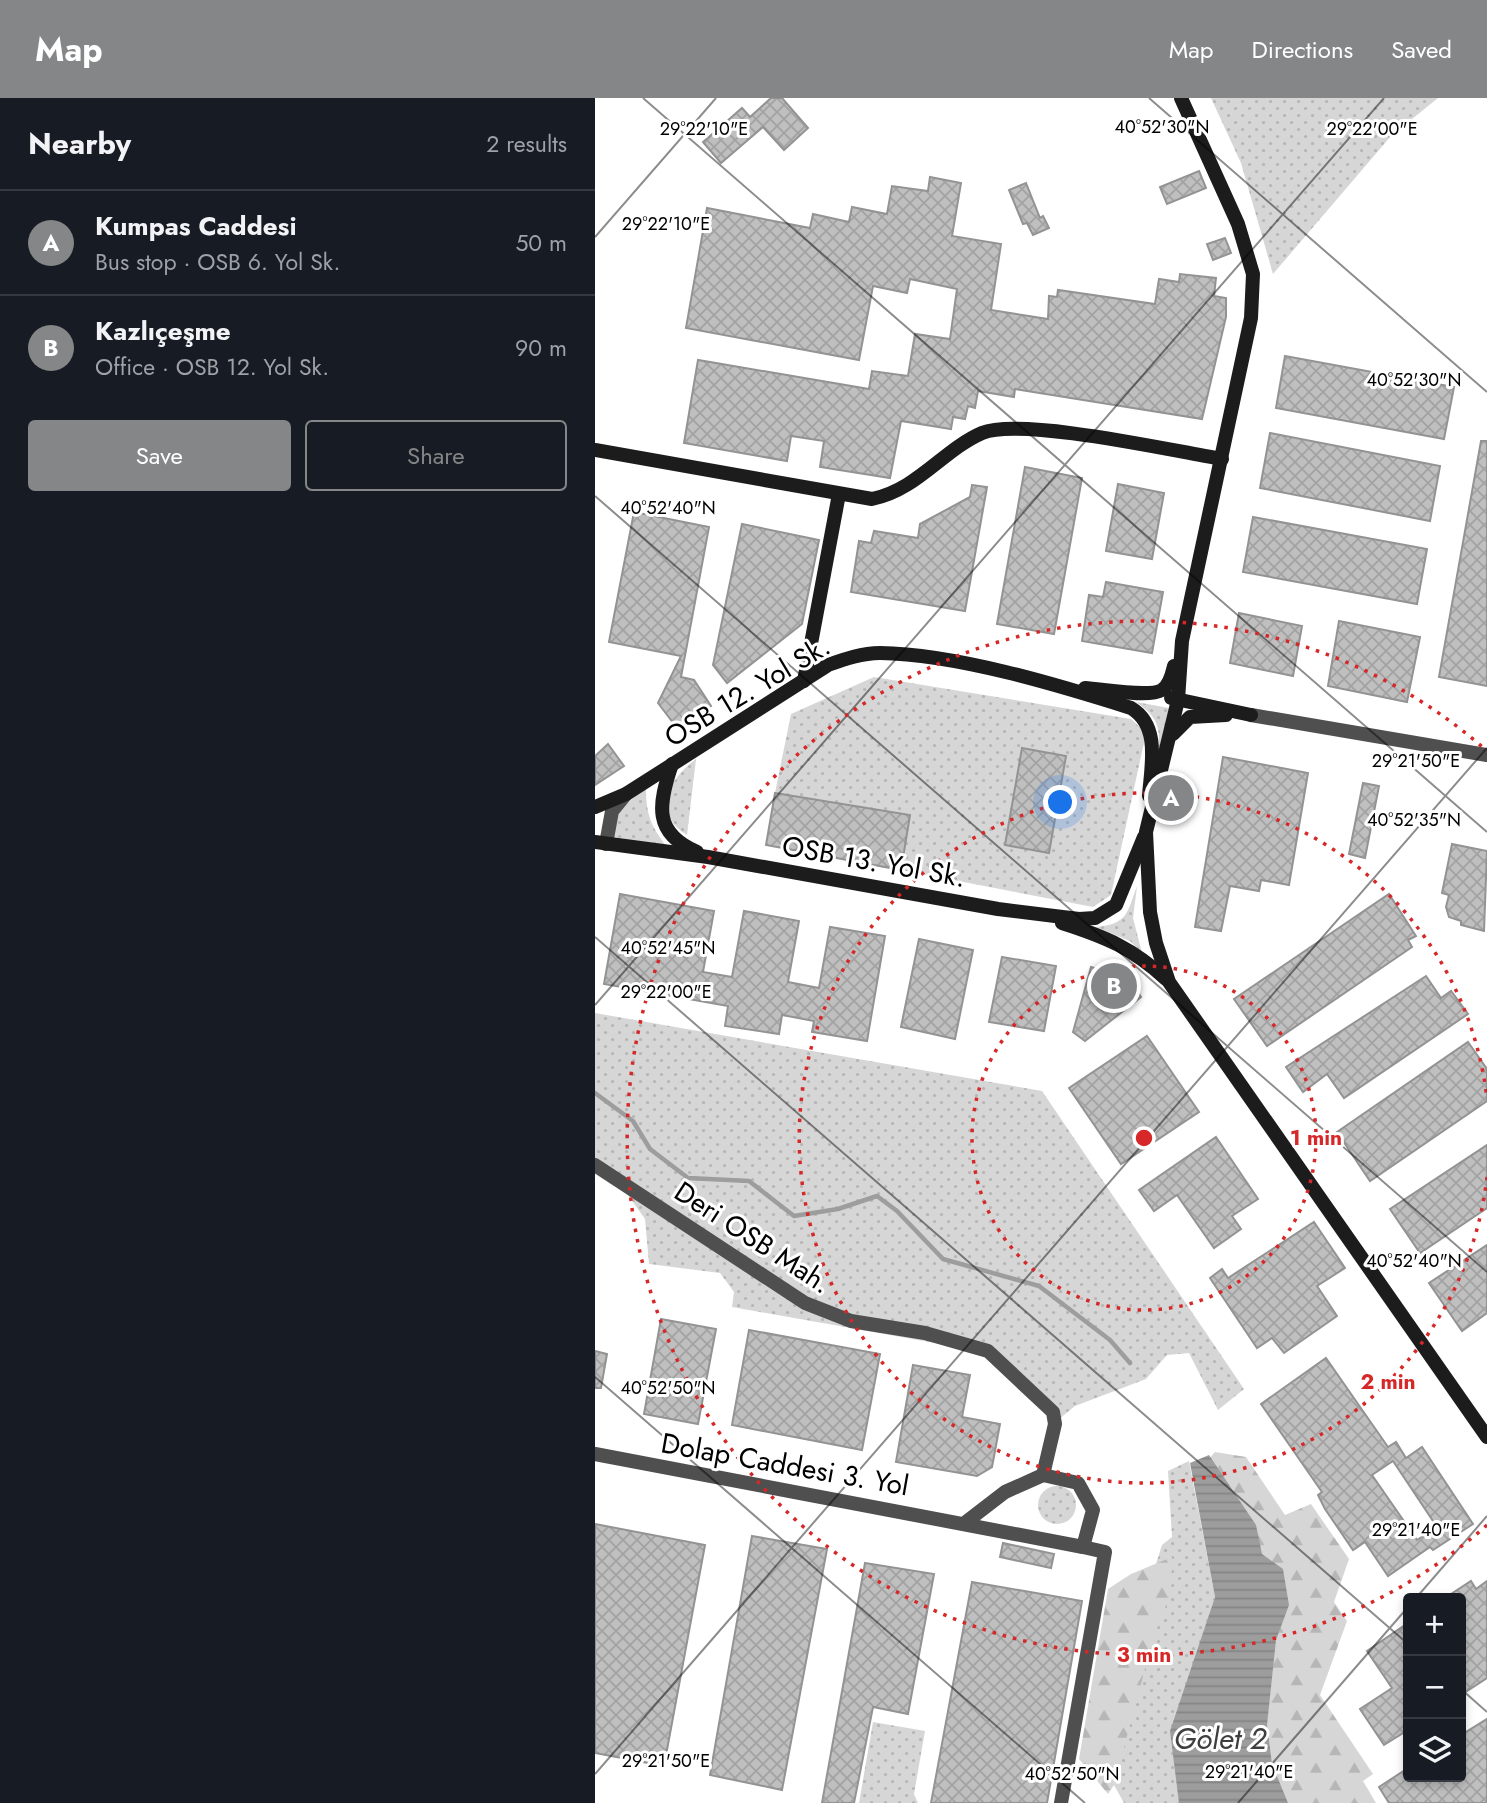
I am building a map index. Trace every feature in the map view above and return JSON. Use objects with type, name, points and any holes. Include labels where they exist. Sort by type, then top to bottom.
[{"type":"main road","points":[[1148,693],[1161,691],[1169,683],[1182,641],[1251,318],[1253,274],[1238,224],[1181,98]]},
{"type":"main road","points":[[595,450],[872,499],[892,495],[983,433],[1034,429],[1222,459]]},
{"type":"main road","points":[[804,681],[839,494]]},
{"type":"main road","points":[[1031,914],[1095,919],[1108,913],[1122,894],[1146,832],[1170,737],[1178,699],[1182,641]]},
{"type":"main road","name":"OSB 12. Yol Sk.","points":[[595,807],[626,794],[828,665],[851,657],[878,653],[912,656],[1058,685]]},
{"type":"main road","points":[[1058,685],[1148,693],[1251,715]]},
{"type":"main road","points":[[1058,685],[1131,708],[1142,715],[1149,725],[1152,752],[1146,832],[1150,912],[1156,943],[1169,982]]},
{"type":"main road","points":[[1170,737],[1190,716],[1251,715]]},
{"type":"main road","points":[[672,764],[663,791],[662,824],[679,844],[708,857]]},
{"type":"main road","points":[[600,843],[708,857]]},
{"type":"main road","name":"OSB 13. Yol Sk.","points":[[708,857],[1031,914]]},
{"type":"main road","points":[[1031,914],[1108,938],[1138,954],[1169,982],[1487,1437]]},
{"type":"street","points":[[1179,678],[1182,690],[1188,697],[1202,704]]},
{"type":"street","points":[[1251,715],[1487,755]]},
{"type":"street","points":[[600,843],[612,811],[626,794]]},
{"type":"street","name":"Deri OSB Mah.","points":[[595,1165],[805,1303],[851,1321],[925,1333],[988,1351],[1053,1412],[1055,1424],[1043,1475]]},
{"type":"street","name":"Dolap Caddesi 3. Yol","points":[[595,1454],[966,1522],[1083,1547]]},
{"type":"street","points":[[966,1522],[1005,1492],[1043,1475],[1078,1483],[1093,1510],[1083,1547],[1105,1552],[1061,1803]]},
{"type":"green space","points":[[1211,98],[1438,98],[1391,136],[1273,274],[1241,163]]},
{"type":"green space","points":[[874,677],[1131,719],[1146,733],[1111,895],[1093,907],[901,870],[910,815],[775,793],[791,714]]},
{"type":"green space","points":[[1136,702],[1169,708],[1159,759],[1155,720]]},
{"type":"green space","points":[[696,759],[687,835],[669,816],[667,796],[678,776]]},
{"type":"green space","points":[[646,789],[651,821],[667,847],[614,837],[614,816]]},
{"type":"green space","points":[[1137,886],[1133,918],[1142,953],[1130,941],[1096,927],[1115,923],[1125,916]]},
{"type":"green space","points":[[595,1013],[1042,1091],[1244,1389],[1218,1410],[1189,1353],[1167,1355],[1146,1379],[1075,1406],[1053,1424],[1050,1408],[991,1353],[732,1307],[734,1292],[720,1273],[649,1264],[645,1219],[615,1177],[595,1173]]},
{"type":"green space","points":[[1215,1452],[1246,1457],[1285,1515],[1311,1504],[1349,1559],[1334,1602],[1347,1621],[1320,1695],[1373,1774],[1363,1781],[1376,1803],[1278,1803],[1264,1751],[1254,1555],[1205,1463]]},
{"type":"green space","points":[[1189,1461],[1215,1597],[1171,1733],[1181,1803],[1124,1803],[1114,1785],[1155,1567],[1162,1545],[1172,1537],[1168,1471]]},
{"type":"green space","points":[[1057,1486],[1071,1491],[1076,1505],[1071,1519],[1057,1524],[1043,1519],[1038,1505],[1043,1491]]},
{"type":"green space","points":[[1172,1557],[1171,1593],[1154,1635],[1114,1785],[1108,1794],[1079,1759],[1108,1589],[1131,1574]]},
{"type":"green space","points":[[873,1722],[925,1731],[914,1794],[918,1803],[859,1803]]},
{"type":"water","name":"Gölet 2","points":[[1209,1455],[1256,1525],[1262,1554],[1283,1569],[1289,1605],[1276,1640],[1267,1725],[1272,1764],[1288,1803],[1179,1803],[1170,1731],[1215,1597],[1190,1463]]},
{"type":"building","points":[[771,98],[782,98],[808,128],[784,150],[763,127],[721,163],[703,142],[742,108],[750,117]]},
{"type":"building","points":[[1199,171],[1206,188],[1167,204],[1160,187]]},
{"type":"building","points":[[930,177],[961,183],[952,236],[1001,244],[991,310],[1048,319],[1049,296],[1057,297],[1058,290],[1155,304],[1159,279],[1179,282],[1180,274],[1216,278],[1214,296],[1226,298],[1226,317],[1202,419],[1015,389],[1014,397],[978,391],[975,408],[968,406],[965,419],[953,417],[951,429],[901,421],[890,478],[820,467],[824,441],[791,436],[787,461],[684,443],[698,360],[869,389],[872,371],[908,376],[915,334],[950,339],[957,289],[910,279],[907,293],[873,286],[859,360],[686,328],[707,208],[810,228],[813,214],[849,222],[852,207],[887,214],[892,186],[928,191]]},
{"type":"building","points":[[1026,183],[1040,218],[1043,216],[1049,228],[1033,235],[1027,223],[1023,224],[1009,190]]},
{"type":"building","points":[[1225,238],[1231,253],[1213,260],[1207,244]]},
{"type":"building","points":[[1285,356],[1454,387],[1444,439],[1276,408]]},
{"type":"building","points":[[1270,433],[1440,466],[1430,521],[1260,488]]},
{"type":"building","points":[[1481,441],[1487,441],[1487,686],[1439,677]]},
{"type":"building","points":[[1025,467],[1082,478],[1054,634],[997,624]]},
{"type":"building","points":[[1118,484],[1164,493],[1152,559],[1106,551]]},
{"type":"building","points":[[972,485],[987,487],[965,611],[851,592],[859,541],[871,543],[874,531],[918,538],[920,524],[970,497]]},
{"type":"building","points":[[634,512],[709,527],[681,677],[694,680],[711,706],[677,728],[658,703],[681,656],[609,642]]},
{"type":"building","points":[[1253,517],[1427,549],[1417,604],[1243,572]]},
{"type":"building","points":[[742,524],[819,540],[802,624],[727,683],[713,665]]},
{"type":"building","points":[[1106,582],[1163,592],[1152,653],[1082,641],[1089,595],[1103,597]]},
{"type":"building","points":[[1239,613],[1302,626],[1293,676],[1230,663]]},
{"type":"building","points":[[1339,621],[1420,637],[1407,702],[1328,686]]},
{"type":"building","points":[[608,744],[624,766],[595,785],[595,756]]},
{"type":"building","points":[[1022,748],[1066,756],[1049,853],[1005,845]]},
{"type":"building","points":[[1223,757],[1308,773],[1289,885],[1261,880],[1259,891],[1230,886],[1221,931],[1195,927]]},
{"type":"building","points":[[1363,783],[1379,786],[1365,858],[1349,854]]},
{"type":"building","points":[[775,793],[910,815],[901,870],[766,845]]},
{"type":"building","points":[[1452,844],[1487,851],[1484,931],[1461,925],[1461,921],[1449,917],[1446,907],[1449,895],[1442,893]]},
{"type":"building","points":[[620,894],[714,911],[703,972],[732,977],[744,911],[799,921],[788,982],[819,988],[830,927],[885,936],[867,1041],[812,1032],[814,1021],[782,1015],[779,1034],[725,1026],[728,1006],[604,984]]},
{"type":"building","points":[[1389,894],[1416,936],[1408,940],[1412,947],[1267,1046],[1234,999]]},
{"type":"building","points":[[919,939],[973,950],[955,1039],[901,1027]]},
{"type":"building","points":[[1002,957],[1056,966],[1044,1031],[989,1022]]},
{"type":"building","points":[[1091,967],[1129,978],[1141,997],[1085,1041],[1073,1032]]},
{"type":"building","points":[[1426,976],[1441,998],[1451,991],[1468,1014],[1344,1098],[1327,1074],[1303,1092],[1286,1067]]},
{"type":"building","points":[[1147,1036],[1199,1112],[1121,1164],[1069,1088]]},
{"type":"building","points":[[1468,1042],[1487,1069],[1487,1101],[1370,1181],[1337,1132]]},
{"type":"building","points":[[1216,1137],[1258,1199],[1232,1216],[1241,1229],[1214,1248],[1177,1195],[1154,1211],[1139,1190]]},
{"type":"building","points":[[1487,1145],[1487,1208],[1420,1253],[1390,1209]]},
{"type":"building","points":[[1314,1222],[1345,1268],[1317,1286],[1337,1316],[1284,1353],[1272,1338],[1257,1348],[1210,1278],[1222,1269],[1228,1278]]},
{"type":"building","points":[[1487,1245],[1487,1313],[1462,1331],[1429,1283]]},
{"type":"building","points":[[661,1319],[716,1329],[698,1424],[644,1414]]},
{"type":"building","points":[[749,1330],[880,1354],[862,1450],[732,1425]]},
{"type":"building","points":[[595,1351],[607,1354],[601,1388],[595,1388]]},
{"type":"building","points":[[1326,1358],[1388,1447],[1396,1442],[1406,1458],[1422,1447],[1473,1524],[1433,1550],[1430,1547],[1388,1576],[1365,1542],[1353,1550],[1325,1509],[1318,1495],[1322,1492],[1261,1404]],"holes":[[[1393,1461],[1437,1527],[1417,1540],[1372,1475]]]},
{"type":"building","points":[[913,1365],[970,1375],[962,1417],[1000,1424],[992,1467],[977,1476],[896,1462]]},
{"type":"building","points":[[595,1524],[705,1545],[664,1766],[595,1753]]},
{"type":"building","points":[[752,1536],[827,1549],[782,1790],[710,1775]]},
{"type":"building","points":[[1003,1543],[1054,1554],[1051,1568],[1000,1557]]},
{"type":"building","points":[[865,1563],[934,1574],[908,1714],[873,1707],[854,1803],[822,1803]]},
{"type":"building","points":[[1471,1581],[1476,1589],[1487,1581],[1487,1678],[1466,1692],[1466,1593],[1453,1593]]},
{"type":"building","points":[[972,1582],[1082,1601],[1047,1803],[931,1803]]},
{"type":"building","points":[[1403,1626],[1403,1733],[1384,1745],[1360,1709],[1392,1688],[1367,1651]]},
{"type":"building","points":[[1487,1719],[1487,1803],[1389,1803],[1379,1787],[1403,1771],[1403,1782],[1466,1782],[1466,1732]]},
{"type":"waterway","points":[[595,1093],[633,1121],[650,1149],[688,1178],[749,1181],[794,1216],[838,1209],[877,1196],[897,1211],[943,1259],[1039,1286],[1110,1340],[1130,1363]]},
{"type":"place","name":"Kumpas Caddesi","points":[[1171,798]]},
{"type":"place","name":"Kazlıçeşme","points":[[1114,986]]}]
